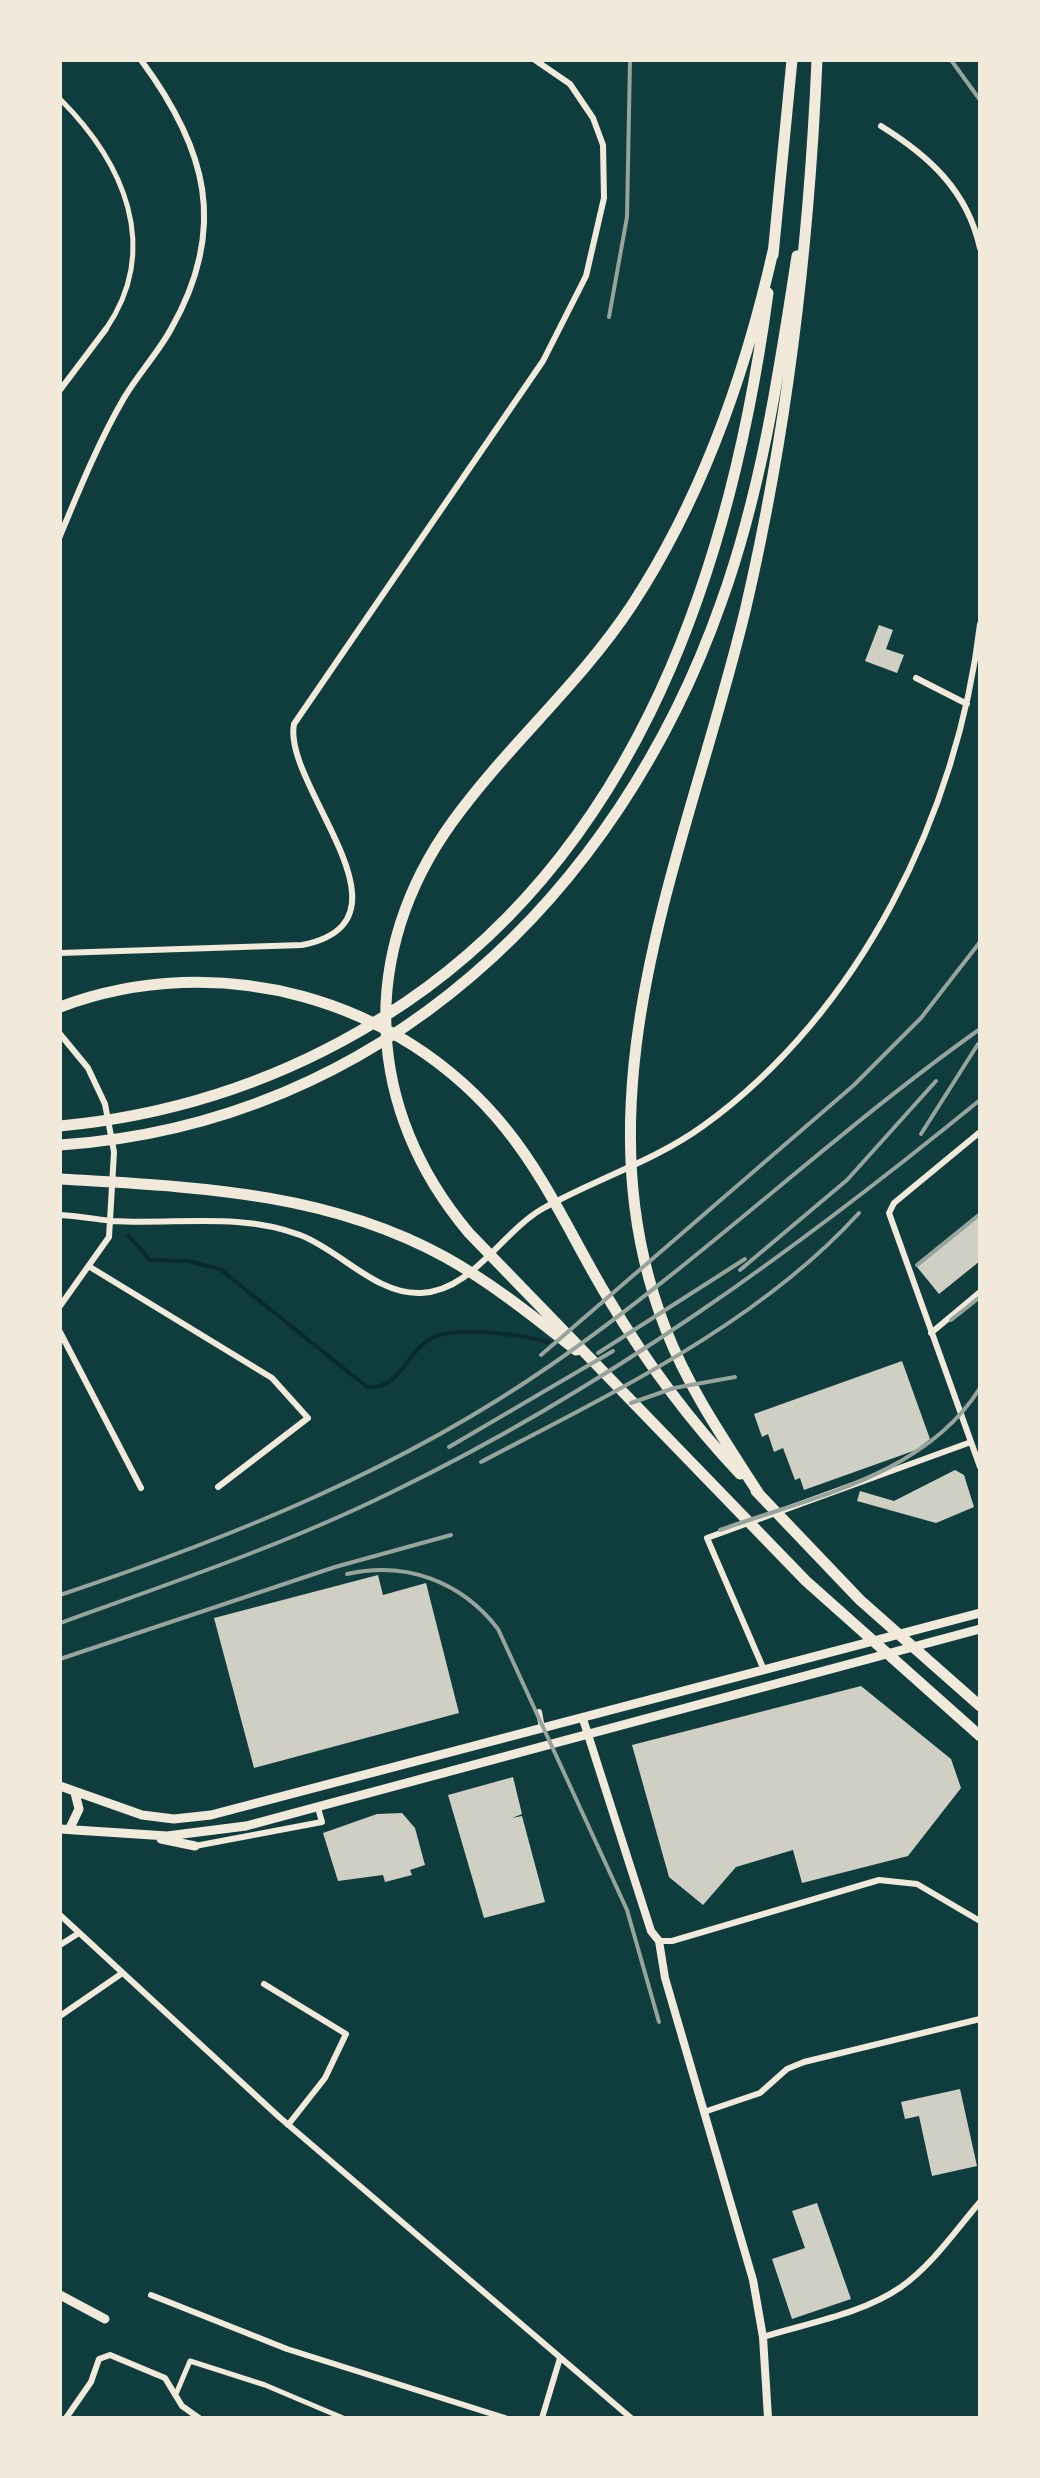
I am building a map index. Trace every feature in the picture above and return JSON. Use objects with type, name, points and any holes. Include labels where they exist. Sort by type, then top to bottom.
[{"type":"highway","points":[[60,1126],[190,1103],[255,1082],[370,1026],[472,952],[523,904],[575,841],[644,731],[700,599],[744,438],[774,247],[792,60]]},
{"type":"highway","points":[[759,1494],[676,1355],[641,1246],[631,1187],[628,1116],[645,984],[732,662],[764,524],[792,363],[811,168],[816,60]]},
{"type":"highway","points":[[60,1145],[120,1138],[196,1121],[275,1094],[346,1062],[413,1022],[519,934],[568,881],[612,824],[681,698],[735,560],[764,446],[811,168]]},
{"type":"highway","points":[[774,247],[724,417],[673,535],[597,653],[480,786],[436,847],[410,896],[389,972],[385,1018],[390,1076],[400,1116],[424,1170],[469,1234],[612,1376],[806,1581],[980,1736]]},
{"type":"highway","points":[[65,1005],[134,987],[190,982],[260,986],[309,997],[404,1039],[450,1072],[488,1108],[536,1171],[653,1369],[689,1417],[860,1600],[980,1706]]},
{"type":"highway","points":[[60,1179],[241,1192],[310,1205],[380,1227],[448,1259],[504,1294],[612,1376]]},
{"type":"main road","points":[[60,1786],[142,1816],[199,1817],[980,1613]]},
{"type":"main road","points":[[75,1793],[79,1806],[65,1828],[138,1834],[221,1831],[980,1629]]},
{"type":"main road","points":[[138,1834],[195,1846]]},
{"type":"main road","points":[[60,2295],[105,2318]]},
{"type":"street","points":[[60,536],[123,399],[174,324],[200,248],[202,191],[196,156],[174,106],[141,60]]},
{"type":"street","points":[[60,953],[302,945],[328,936],[347,914],[353,892],[350,870],[301,770],[292,741],[294,724],[543,361],[580,292],[597,236],[606,174],[601,136],[570,84],[535,60]]},
{"type":"street","points":[[60,99],[105,149],[128,201],[131,263],[116,312],[60,390]]},
{"type":"street","points":[[881,126],[942,170],[966,210],[980,248]]},
{"type":"street","points":[[60,1215],[112,1221],[266,1226],[323,1246],[401,1291],[425,1293],[454,1283],[524,1220],[670,1148],[740,1099],[770,1069],[832,994],[892,902],[944,790],[968,704],[980,624]]},
{"type":"street","points":[[916,678],[968,704]]},
{"type":"street","points":[[60,1034],[88,1068],[112,1129],[110,1238],[60,1306]]},
{"type":"street","points":[[980,1132],[889,1209],[980,1467]]},
{"type":"street","points":[[90,1267],[272,1378],[308,1418],[218,1487]]},
{"type":"street","points":[[931,1333],[980,1292]]},
{"type":"street","points":[[60,1332],[142,1488]]},
{"type":"street","points":[[764,1670],[707,1538],[971,1442]]},
{"type":"street","points":[[538,1712],[542,1729]]},
{"type":"street","points":[[583,1718],[651,1930],[659,1941],[664,1978],[753,2280],[763,2337],[768,2418]]},
{"type":"street","points":[[195,1846],[322,1822],[318,1808]]},
{"type":"street","points":[[659,1941],[672,1941],[879,1880],[917,1884],[980,1921]]},
{"type":"street","points":[[60,1915],[288,2124],[630,2418]]},
{"type":"street","points":[[60,1945],[79,1933]]},
{"type":"street","points":[[60,2016],[121,1974]]},
{"type":"street","points":[[264,1984],[346,2034],[325,2078],[288,2124]]},
{"type":"street","points":[[704,2112],[760,2093],[782,2072],[804,2062],[980,2019]]},
{"type":"street","points":[[763,2337],[868,2304],[894,2291],[931,2261],[980,2202]]},
{"type":"street","points":[[151,2294],[287,2349],[504,2418]]},
{"type":"street","points":[[66,2418],[86,2393],[99,2360],[110,2355],[165,2378],[182,2406],[199,2418]]},
{"type":"street","points":[[542,2418],[560,2358]]},
{"type":"street","points":[[176,2394],[190,2361],[265,2385],[343,2418]]},
{"type":"building","points":[[879,625],[893,630],[886,649],[904,655],[897,673],[865,661]]},
{"type":"building","points":[[980,1216],[980,1261],[939,1294],[917,1267]]},
{"type":"building","points":[[902,1361],[930,1439],[916,1450],[804,1490],[800,1478],[795,1480],[783,1448],[774,1452],[768,1434],[762,1437],[754,1414]]},
{"type":"building","points":[[955,1470],[964,1475],[974,1507],[936,1523],[857,1501],[860,1491],[894,1501]]},
{"type":"building","points":[[378,1575],[383,1595],[426,1583],[459,1713],[254,1768],[214,1618]]},
{"type":"building","points":[[861,1686],[951,1759],[961,1788],[908,1856],[802,1883],[793,1850],[736,1867],[703,1905],[669,1877],[632,1745]]},
{"type":"building","points":[[513,1777],[522,1814],[512,1818],[522,1816],[545,1902],[484,1918],[448,1795]]},
{"type":"building","points":[[402,1813],[415,1828],[425,1865],[410,1870],[412,1875],[385,1882],[383,1875],[338,1881],[323,1833],[377,1814]]},
{"type":"building","points":[[960,2089],[977,2166],[932,2176],[919,2116],[905,2119],[901,2102]]},
{"type":"building","points":[[817,2203],[851,2299],[792,2319],[772,2259],[805,2248],[792,2211]]},
{"type":"waterway","points":[[128,1235],[150,1260],[188,1261],[220,1269],[367,1387],[388,1382],[423,1344],[443,1334],[489,1332],[548,1342]]},
{"type":"railway","points":[[609,317],[627,217],[630,60]]},
{"type":"railway","points":[[951,60],[980,100]]},
{"type":"railway","points":[[541,1355],[854,1085],[921,1018],[980,942]]},
{"type":"railway","points":[[60,1595],[189,1549],[314,1497],[435,1437],[494,1402],[606,1325],[980,1029]]},
{"type":"railway","points":[[921,1134],[978,1044]]},
{"type":"railway","points":[[740,1270],[847,1180],[936,1081]]},
{"type":"railway","points":[[60,1623],[350,1512],[547,1409],[697,1314],[769,1263],[980,1100]]},
{"type":"railway","points":[[481,1462],[632,1382],[730,1322],[819,1253],[859,1213]]},
{"type":"railway","points":[[917,1265],[980,1214]]},
{"type":"railway","points":[[598,1353],[745,1259]]},
{"type":"railway","points":[[951,1320],[980,1297]]},
{"type":"railway","points":[[449,1447],[613,1351]]},
{"type":"railway","points":[[631,1403],[674,1388],[735,1377]]},
{"type":"railway","points":[[720,1530],[828,1494],[898,1463],[957,1418],[980,1388]]},
{"type":"railway","points":[[60,1659],[335,1567],[451,1535]]},
{"type":"railway","points":[[347,1574],[390,1570],[431,1579],[467,1598],[498,1629],[627,1910],[659,2022]]}]
